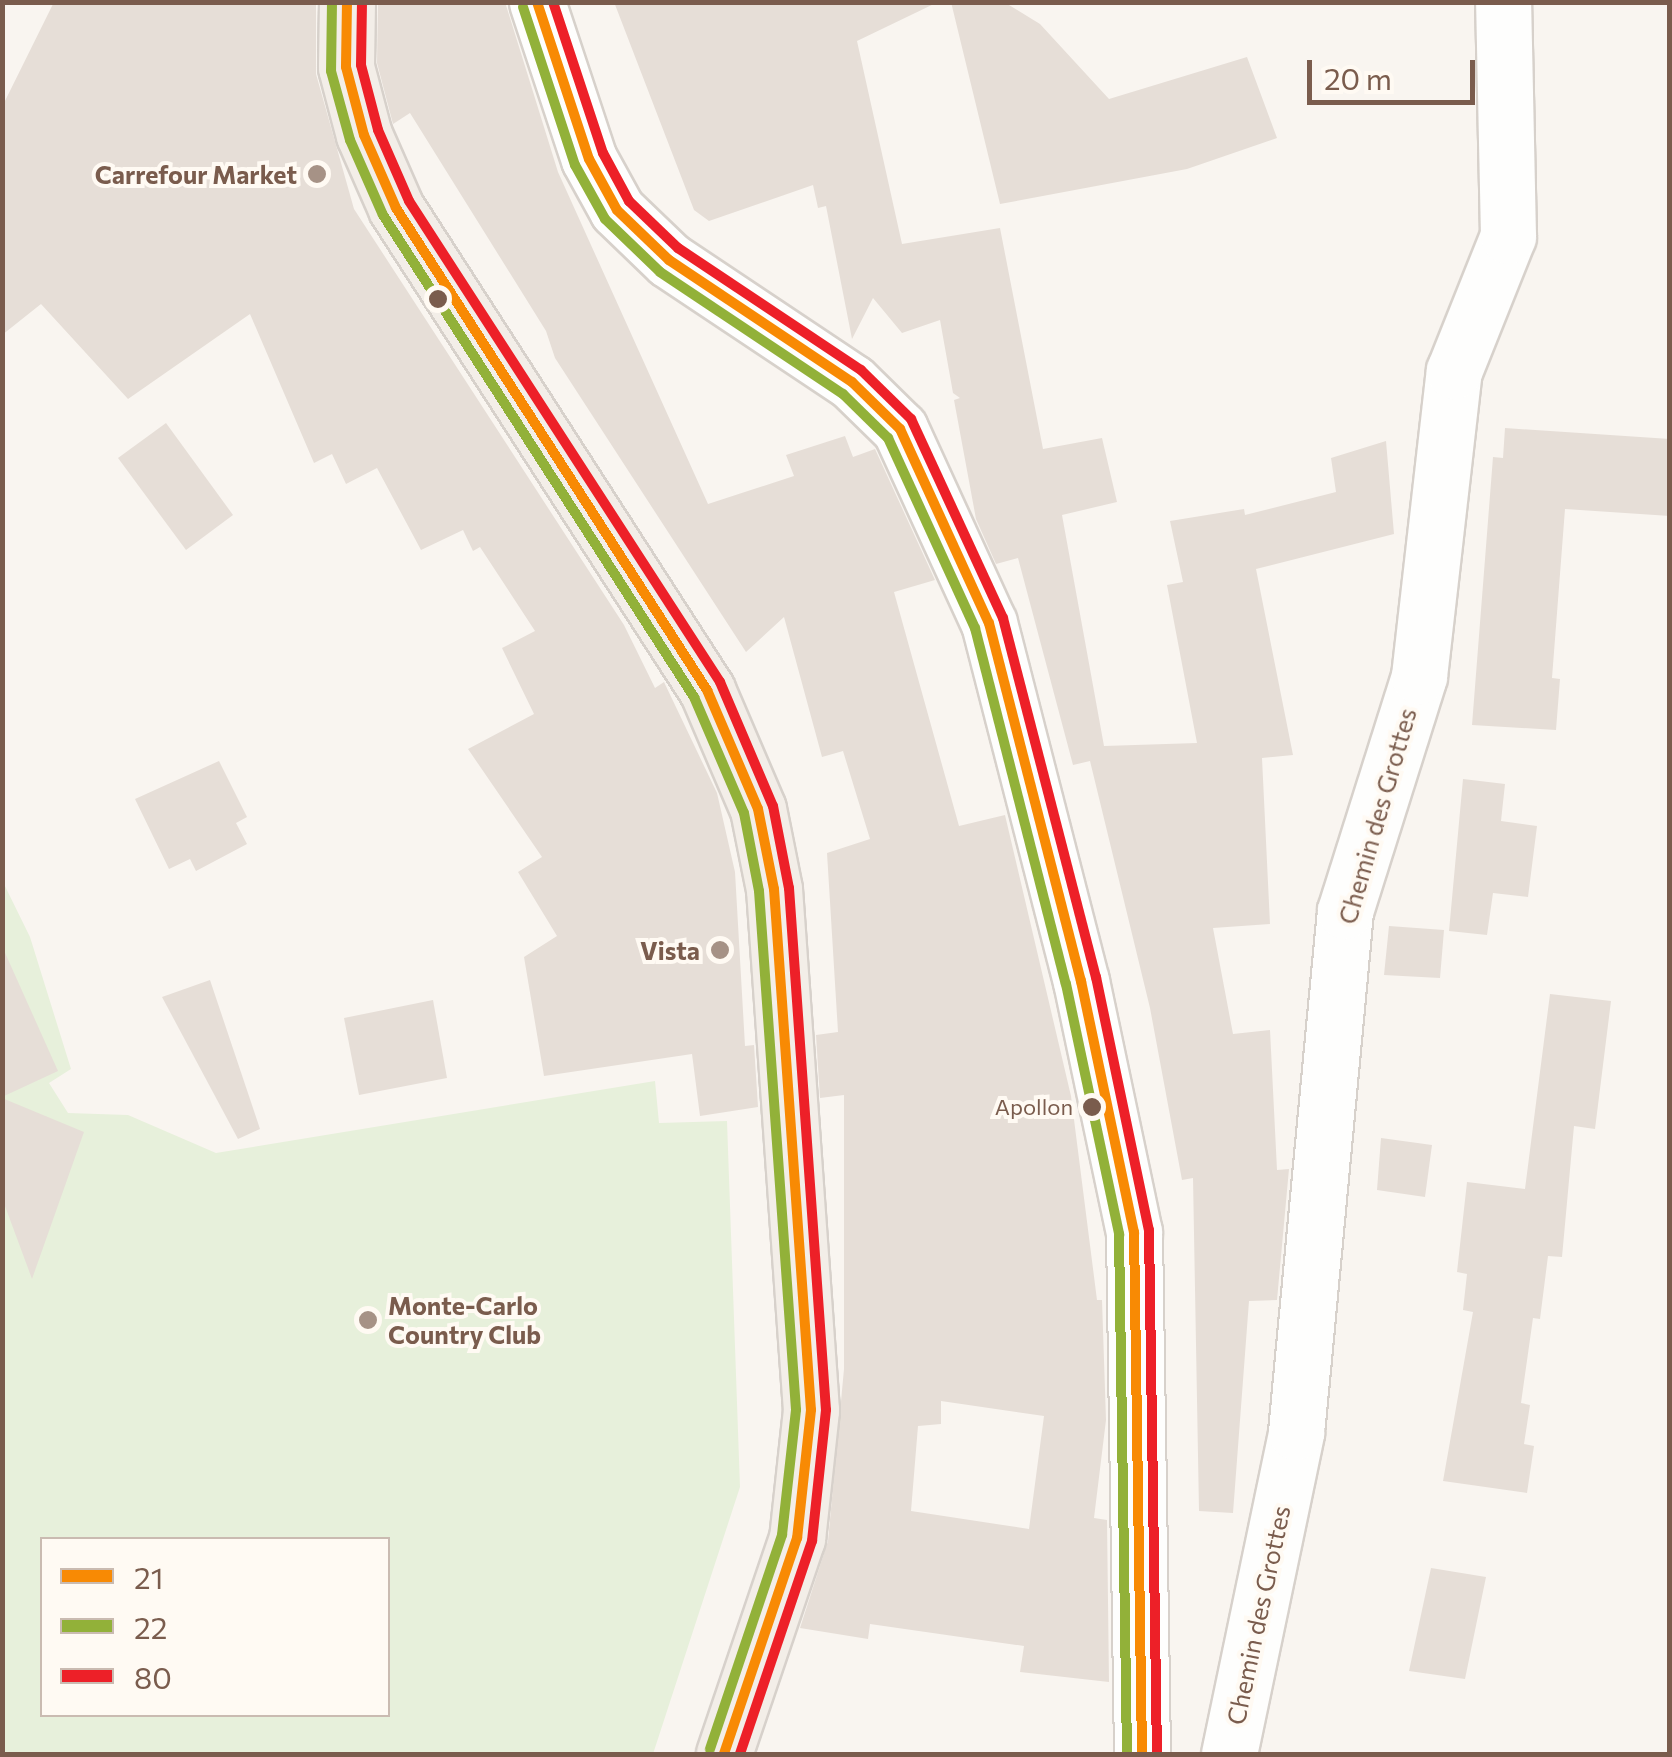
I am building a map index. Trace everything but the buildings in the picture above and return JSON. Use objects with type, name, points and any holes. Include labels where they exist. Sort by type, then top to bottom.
[{"type":"main road","points":[[347,2],[346,68],[364,135],[396,208],[706,690],[758,809],[774,889],[811,1410],[797,1538],[724,1754]]},
{"type":"street","points":[[537,2],[588,158],[617,210],[669,260],[852,382],[900,429],[989,622],[1080,981],[1134,1232],[1142,1754]]},
{"type":"street","name":"Chemin des Grottes","points":[[1229,1754],[1296,1432],[1345,911],[1419,676],[1454,371],[1508,236],[1503,2]]},
{"type":"green space","name":"Monte-Carlo Country Club","points":[[2,880],[30,937],[71,1069],[49,1083],[68,1113],[128,1115],[216,1153],[655,1081],[659,1123],[727,1121],[740,1487],[653,1754],[3,1754]]},
{"type":"transit line","name":"22","points":[[332,2],[331,71],[350,140],[383,215],[694,697],[744,813],[759,891],[796,1410],[782,1535],[710,1749]]},
{"type":"transit line","name":"21","points":[[347,2],[346,67],[364,135],[396,208],[707,690],[758,809],[774,889],[811,1410],[797,1538],[724,1754]]},
{"type":"transit line","name":"80","points":[[362,2],[361,65],[378,130],[409,201],[720,682],[773,806],[789,888],[826,1410],[812,1541],[740,1754]]},
{"type":"transit line","name":"21","points":[[537,2],[589,159],[617,210],[669,260],[852,382],[900,429],[989,623],[1081,981],[1134,1232],[1142,1754]]},
{"type":"transit line","name":"80","points":[[553,2],[603,153],[629,201],[678,248],[861,370],[911,419],[1003,618],[1096,977],[1149,1230],[1157,1754]]},
{"type":"transit line","name":"22","points":[[523,7],[575,165],[605,219],[660,272],[843,394],[888,438],[975,628],[1066,984],[1119,1234],[1127,1754]]},
{"type":"place","name":"Carrefour Market","points":[[317,174]]},
{"type":"place","name":"Vista","points":[[720,950]]},
{"type":"place","name":"Apollon","points":[[1092,1107]]},
{"type":"place","name":"Monte-Carlo Country Club","points":[[368,1320]]}]
